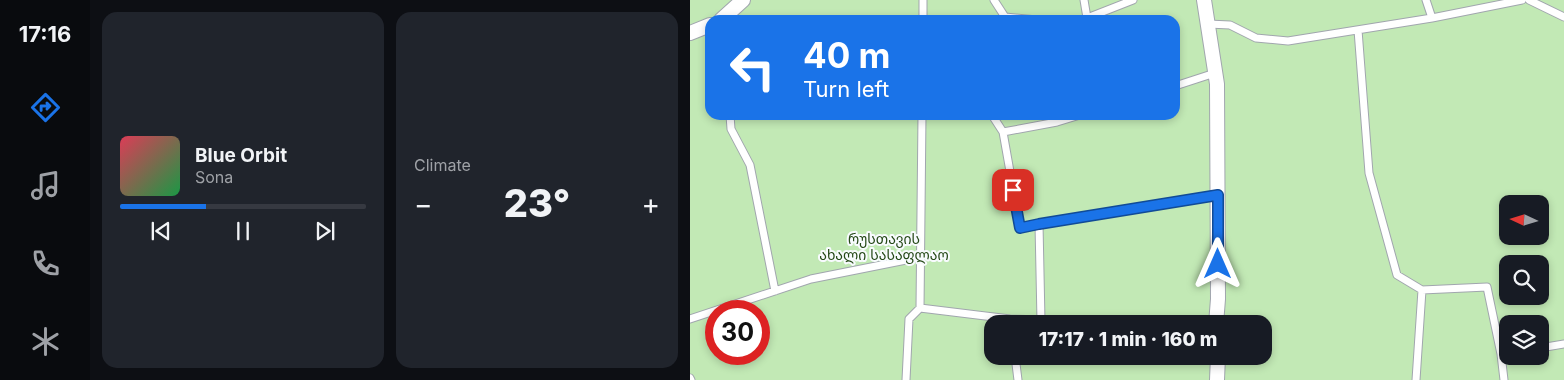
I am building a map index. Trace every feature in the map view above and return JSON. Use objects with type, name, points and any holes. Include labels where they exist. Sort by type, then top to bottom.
[{"type":"street","points":[[726,15],[743,0]]},
{"type":"street","points":[[1204,0],[1216,73],[1218,195],[1217,315]]},
{"type":"street","points":[[690,33],[705,27]]},
{"type":"street","points":[[1217,380],[1218,365]]},
{"type":"lane","points":[[923,0],[923,15]]},
{"type":"lane","points":[[994,0],[1004,15]]},
{"type":"lane","points":[[1084,0],[1084,15]]},
{"type":"lane","points":[[1094,15],[1133,0]]},
{"type":"lane","points":[[1426,0],[1432,18]]},
{"type":"lane","points":[[1208,24],[1230,25],[1256,38],[1288,41],[1432,18],[1522,0]]},
{"type":"lane","points":[[1529,0],[1564,17]]},
{"type":"lane","points":[[1358,30],[1369,173],[1397,275],[1422,290],[1488,287],[1499,332]]},
{"type":"lane","points":[[1180,84],[1216,73]]},
{"type":"lane","points":[[730,120],[731,129],[750,165],[775,291]]},
{"type":"lane","points":[[906,380],[909,319],[920,308],[922,120]]},
{"type":"lane","points":[[995,120],[1003,132],[1020,228],[1218,195]]},
{"type":"lane","points":[[1003,132],[1064,120]]},
{"type":"lane","points":[[1039,224],[1041,315]]},
{"type":"lane","points":[[690,319],[811,279],[921,257]]},
{"type":"lane","points":[[1416,380],[1422,290]]},
{"type":"lane","points":[[920,308],[984,318]]},
{"type":"lane","points":[[1549,346],[1564,344]]},
{"type":"lane","points":[[1016,365],[1018,380]]},
{"type":"lane","points":[[1504,365],[1504,380]]},
{"type":"green space","name":"რუსთავის ახალი სასაფლაო","points":[[690,0],[1564,0],[1564,380],[690,380]]},
{"type":"route","points":[[1013,190],[1020,228],[1218,195],[1218,264]]}]
